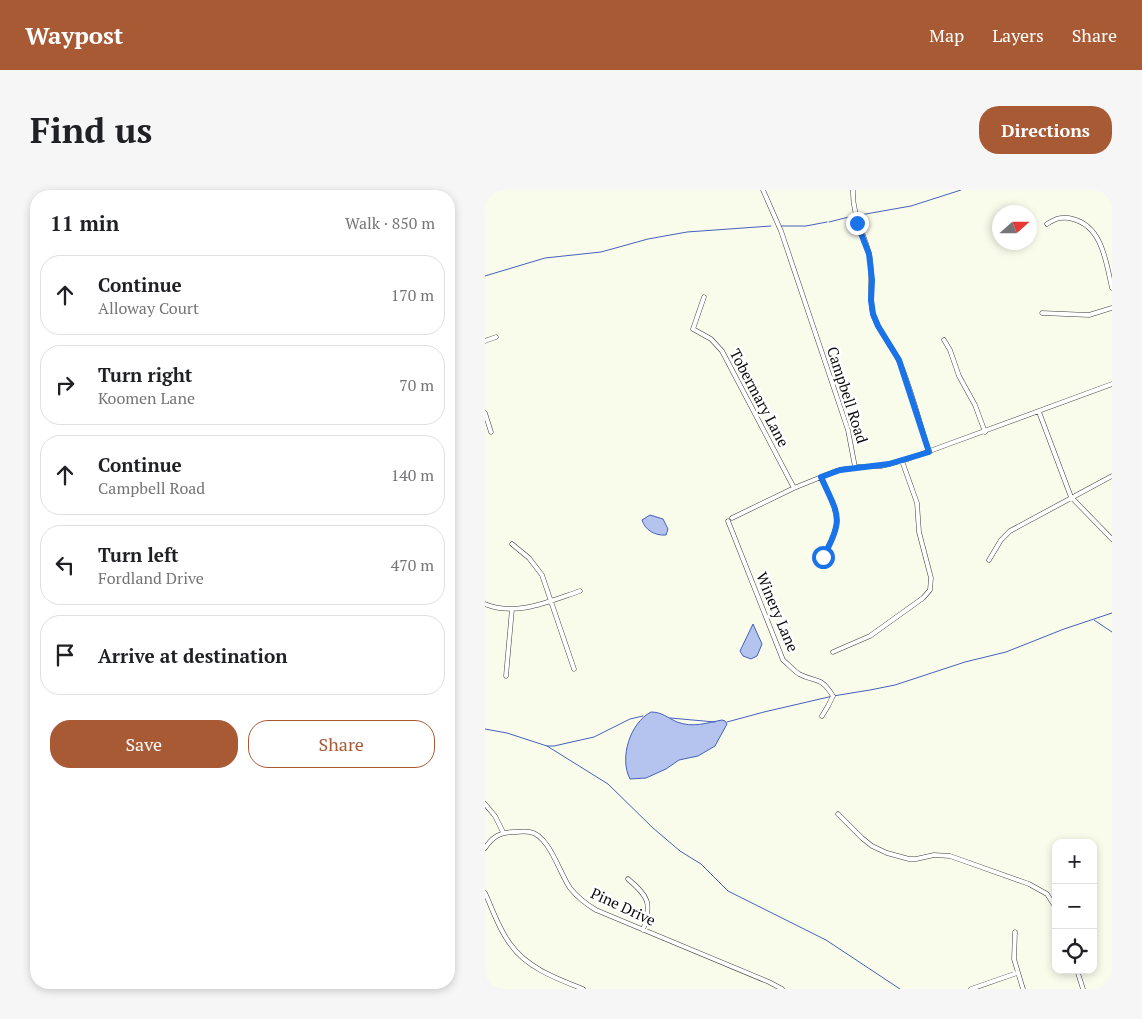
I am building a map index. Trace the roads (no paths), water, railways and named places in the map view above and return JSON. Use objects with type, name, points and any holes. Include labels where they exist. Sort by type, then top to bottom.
[{"type":"street","name":"Campbell Road","points":[[763,190],[779,226],[848,430],[855,467],[881,466],[902,461],[1112,384]]},
{"type":"street","points":[[853,190],[855,216],[870,261],[873,314],[878,326],[899,360],[929,452]]},
{"type":"street","points":[[1047,224],[1057,218],[1067,218],[1081,222],[1091,230],[1101,245],[1112,288]]},
{"type":"street","name":"Tobermary Lane","points":[[704,297],[693,329],[711,339],[722,351],[794,488]]},
{"type":"street","points":[[1043,313],[1089,315],[1112,308]]},
{"type":"street","points":[[485,341],[496,337]]},
{"type":"street","points":[[944,340],[950,350],[959,376],[975,405],[985,432]]},
{"type":"street","points":[[1039,412],[1071,497],[1112,538]]},
{"type":"street","points":[[485,413],[491,432]]},
{"type":"street","points":[[833,652],[870,636],[923,598],[930,590],[931,578],[919,532],[917,503],[902,461]]},
{"type":"street","points":[[794,488],[836,471],[855,467]]},
{"type":"street","points":[[989,560],[1001,540],[1010,531],[1112,476]]},
{"type":"street","points":[[821,477],[838,520],[835,536],[823,557]]},
{"type":"street","name":"Winery Lane","points":[[794,488],[730,519],[783,660],[799,674],[817,679],[827,687],[833,696],[822,716]]},
{"type":"street","points":[[512,544],[537,567],[545,581],[574,669]]},
{"type":"street","points":[[485,604],[512,609],[531,607],[580,591]]},
{"type":"street","points":[[506,676],[512,609]]},
{"type":"street","points":[[485,804],[495,816],[503,832],[485,848]]},
{"type":"street","points":[[838,814],[872,846],[887,853],[916,860],[934,855],[950,856],[1029,884],[1047,894],[1052,902]]},
{"type":"street","name":"Pine Drive","points":[[503,832],[532,832],[544,843],[555,858],[569,887],[583,902],[596,910],[782,989]]},
{"type":"street","points":[[628,879],[643,894],[649,906],[649,913],[643,930]]},
{"type":"street","points":[[485,892],[502,932],[511,947],[520,956],[542,970],[583,989]]},
{"type":"street","points":[[1015,932],[1014,959],[1023,989]]},
{"type":"street","points":[[971,989],[1017,973]]},
{"type":"street","points":[[1078,974],[1083,989]]},
{"type":"water","points":[[650,515],[663,519],[668,529],[666,535],[654,533],[645,527],[642,520]]},
{"type":"water","points":[[753,624],[762,644],[757,656],[751,659],[743,656],[740,651]]},
{"type":"water","points":[[651,712],[662,714],[677,722],[689,725],[722,720],[727,724],[715,746],[698,756],[679,760],[666,769],[646,778],[630,779],[627,771],[626,751],[632,732],[637,724]]},
{"type":"waterway","points":[[860,215],[911,206],[961,190]]},
{"type":"waterway","points":[[829,222],[853,216]]},
{"type":"waterway","points":[[781,226],[806,226],[827,222]]},
{"type":"waterway","points":[[485,276],[545,258],[601,252],[648,239],[687,232],[771,226]]},
{"type":"waterway","points":[[727,722],[833,696],[895,685],[965,662],[1006,652],[1064,629],[1112,613]]},
{"type":"waterway","points":[[1094,620],[1112,632]]},
{"type":"waterway","points":[[485,729],[507,733],[547,746],[554,746],[594,737],[630,719],[643,716]]},
{"type":"waterway","points":[[670,718],[715,722]]},
{"type":"waterway","points":[[547,746],[608,784],[653,828],[680,851],[701,864],[728,891],[826,940],[900,989]]}]
